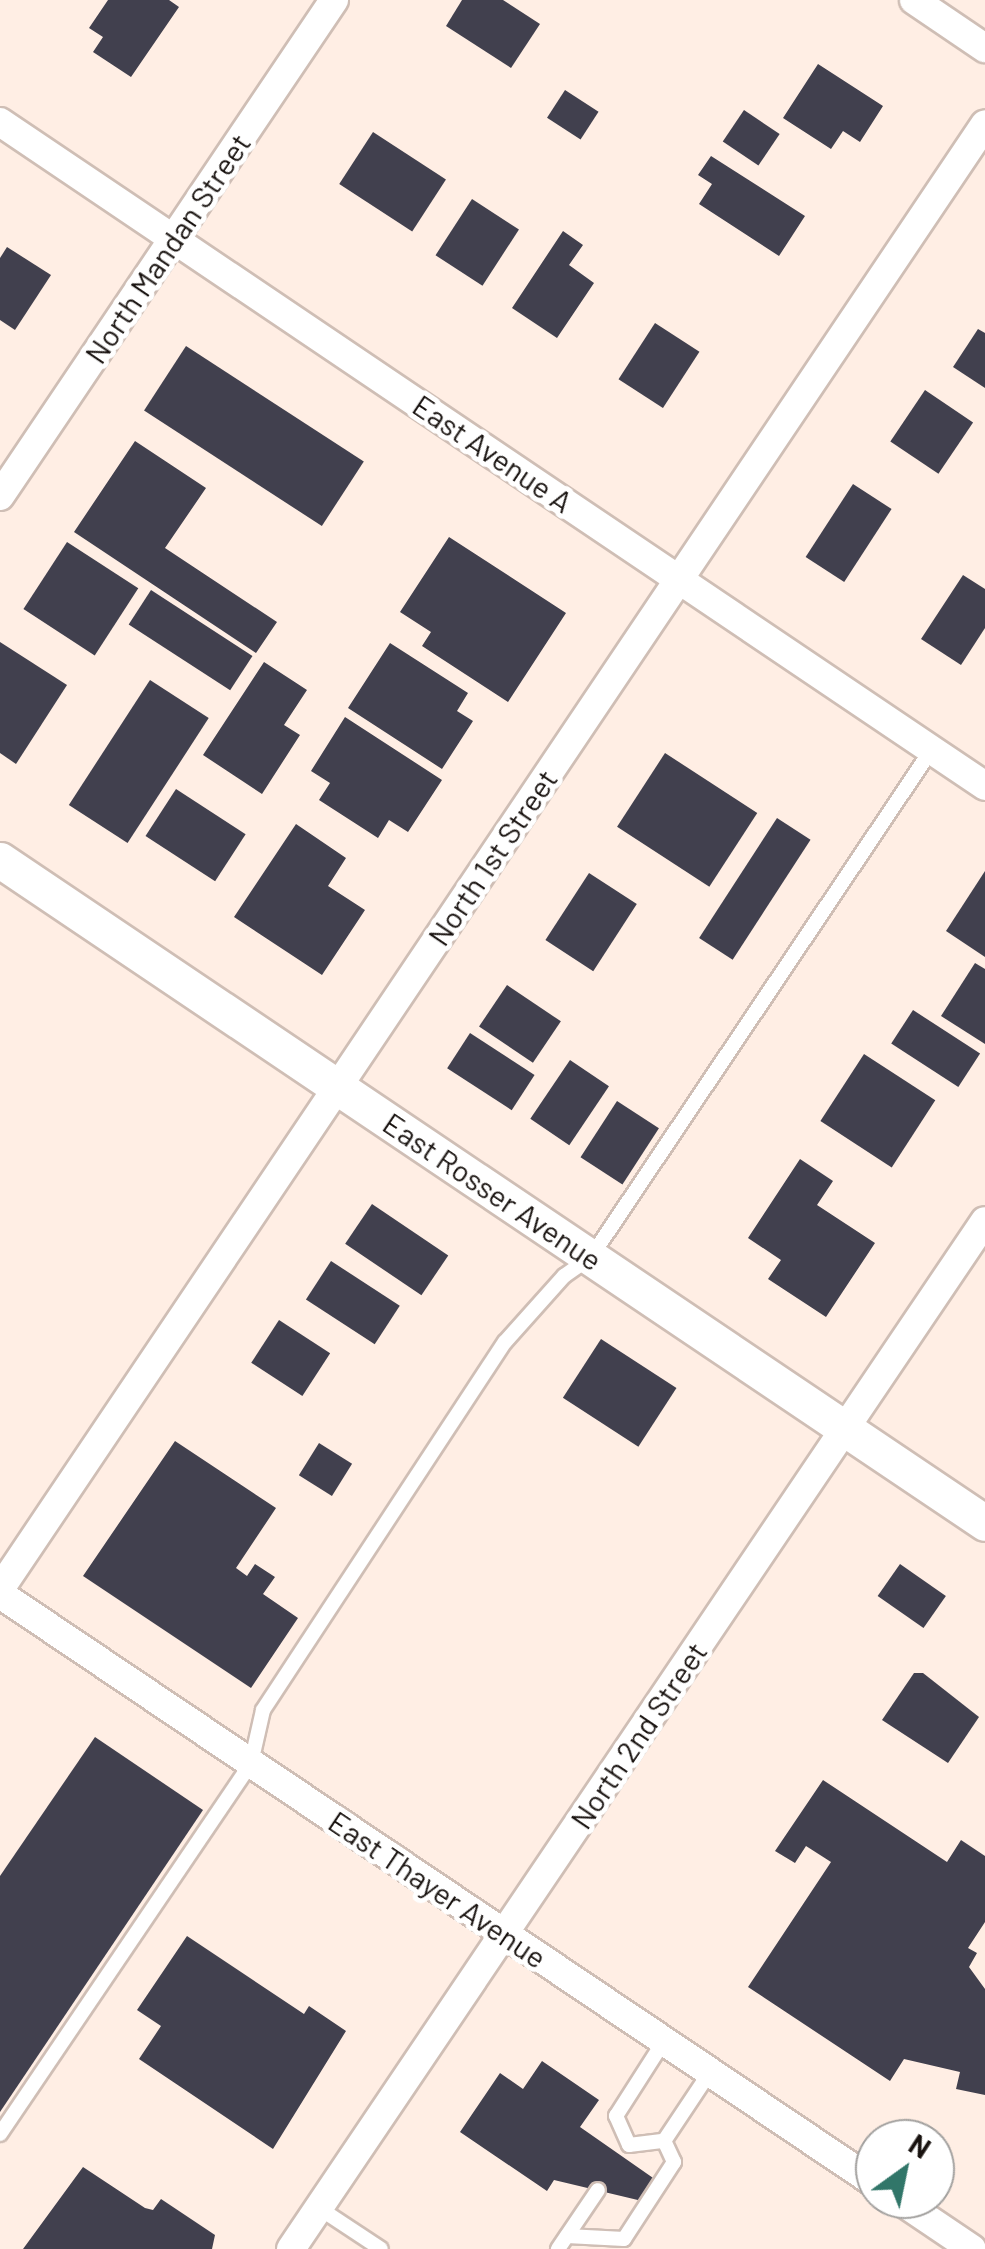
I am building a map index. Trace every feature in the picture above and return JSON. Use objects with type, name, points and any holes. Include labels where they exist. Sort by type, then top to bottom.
[{"type":"street","name":"North Mandan Street","points":[[0,496],[334,0]]},
{"type":"street","points":[[914,0],[985,48]]},
{"type":"street","name":"East Avenue A","points":[[0,122],[985,786]]},
{"type":"street","name":"North 1st Street","points":[[0,1592],[985,124]]},
{"type":"street","name":"East Rosser Avenue","points":[[0,860],[985,1523]]},
{"type":"street","name":"North 2nd Street","points":[[291,2249],[985,1221]]},
{"type":"street","name":"East Thayer Avenue","points":[[0,1592],[855,2170]]},
{"type":"street","points":[[928,2219],[972,2249]]},
{"type":"lane","points":[[0,2134],[250,1762],[264,1710],[494,1358],[564,1276],[591,1257],[932,749]]},
{"type":"lane","points":[[664,2040],[616,2116],[625,2151],[664,2141],[710,2072]]},
{"type":"lane","points":[[562,2242],[624,2238],[674,2162],[664,2141]]},
{"type":"lane","points":[[562,2242],[598,2190]]},
{"type":"lane","points":[[319,2208],[380,2249]]},
{"type":"building","points":[[108,0],[169,0],[179,7],[131,77],[93,52],[103,37],[89,28]]},
{"type":"building","points":[[462,0],[503,0],[540,24],[511,68],[446,26]]},
{"type":"building","points":[[818,64],[883,106],[860,142],[843,131],[831,149],[783,118]]},
{"type":"building","points":[[565,90],[599,112],[581,139],[547,118]]},
{"type":"building","points":[[744,110],[780,134],[758,166],[723,142]]},
{"type":"building","points":[[373,132],[446,179],[412,231],[339,184]]},
{"type":"building","points":[[711,156],[805,216],[779,256],[699,204],[712,184],[698,175]]},
{"type":"building","points":[[472,199],[519,229],[482,286],[436,255]]},
{"type":"building","points":[[563,231],[583,245],[569,265],[594,283],[557,338],[512,308]]},
{"type":"building","points":[[7,247],[51,275],[15,330],[0,320],[0,258]]},
{"type":"building","points":[[655,323],[699,352],[663,408],[619,379]]},
{"type":"building","points":[[978,329],[985,333],[985,388],[953,367]]},
{"type":"building","points":[[186,346],[364,461],[322,526],[144,411]]},
{"type":"building","points":[[925,390],[973,422],[938,474],[890,441]]},
{"type":"building","points":[[135,441],[206,488],[165,548],[277,622],[256,653],[74,532]]},
{"type":"building","points":[[853,484],[892,509],[844,582],[806,557]]},
{"type":"building","points":[[449,537],[566,613],[508,702],[422,646],[431,632],[400,612]]},
{"type":"building","points":[[67,542],[138,588],[95,655],[23,609]]},
{"type":"building","points":[[963,575],[985,589],[985,628],[961,665],[921,639]]},
{"type":"building","points":[[151,590],[252,656],[230,690],[129,624]]},
{"type":"building","points":[[0,642],[67,685],[16,764],[0,753]]},
{"type":"building","points":[[390,643],[468,693],[457,711],[473,721],[442,769],[348,708]]},
{"type":"building","points":[[264,662],[307,690],[284,725],[300,735],[262,794],[203,755]]},
{"type":"building","points":[[150,680],[209,718],[128,843],[69,805]]},
{"type":"building","points":[[345,717],[442,780],[408,832],[389,820],[378,838],[319,800],[330,783],[311,771]]},
{"type":"building","points":[[665,753],[757,813],[709,887],[617,827]]},
{"type":"building","points":[[176,789],[246,834],[215,881],[146,836]]},
{"type":"building","points":[[777,818],[811,840],[733,960],[699,938]]},
{"type":"building","points":[[296,824],[346,858],[328,886],[365,910],[322,975],[234,917]]},
{"type":"building","points":[[985,871],[985,957],[946,931]]},
{"type":"building","points":[[589,873],[637,904],[593,971],[545,940]]},
{"type":"building","points":[[975,963],[985,969],[985,1044],[941,1016]]},
{"type":"building","points":[[507,985],[561,1021],[533,1063],[479,1026]]},
{"type":"building","points":[[913,1010],[980,1054],[958,1087],[891,1044]]},
{"type":"building","points":[[470,1033],[535,1075],[512,1110],[447,1068]]},
{"type":"building","points":[[864,1054],[935,1100],[892,1167],[820,1121]]},
{"type":"building","points":[[570,1060],[609,1086],[569,1145],[530,1119]]},
{"type":"building","points":[[617,1101],[659,1128],[622,1184],[581,1157]]},
{"type":"building","points":[[800,1159],[833,1181],[817,1205],[875,1243],[826,1317],[768,1279],[781,1260],[748,1238]]},
{"type":"building","points":[[372,1204],[448,1255],[421,1295],[345,1244]]},
{"type":"building","points":[[331,1261],[400,1306],[375,1344],[306,1300]]},
{"type":"building","points":[[279,1320],[330,1353],[302,1396],[251,1363]]},
{"type":"building","points":[[601,1339],[676,1388],[638,1447],[563,1398]]},
{"type":"building","points":[[175,1441],[276,1508],[236,1568],[247,1576],[255,1564],[275,1577],[263,1594],[298,1618],[251,1688],[83,1576]]},
{"type":"building","points":[[319,1443],[352,1464],[332,1496],[299,1475]]},
{"type":"building","points":[[900,1564],[946,1596],[924,1628],[878,1596]]},
{"type":"building","points":[[914,1673],[923,1673],[979,1717],[948,1763],[882,1720]]},
{"type":"building","points":[[95,1737],[203,1810],[0,2112],[0,1876]]},
{"type":"building","points":[[823,1780],[947,1862],[961,1840],[985,1856],[985,1922],[968,1948],[977,1953],[969,1967],[985,1989],[985,2095],[956,2089],[960,2072],[904,2059],[890,2081],[748,1987],[831,1862],[806,1846],[795,1863],[775,1851]]},
{"type":"building","points":[[187,1936],[304,2014],[309,2006],[346,2031],[273,2149],[139,2059],[161,2026],[137,2010]]},
{"type":"building","points":[[542,2061],[599,2100],[580,2127],[656,2180],[642,2201],[554,2180],[547,2191],[460,2132],[500,2073],[523,2089]]},
{"type":"building","points":[[83,2167],[145,2208],[153,2210],[161,2199],[215,2235],[212,2249],[23,2249]]}]
